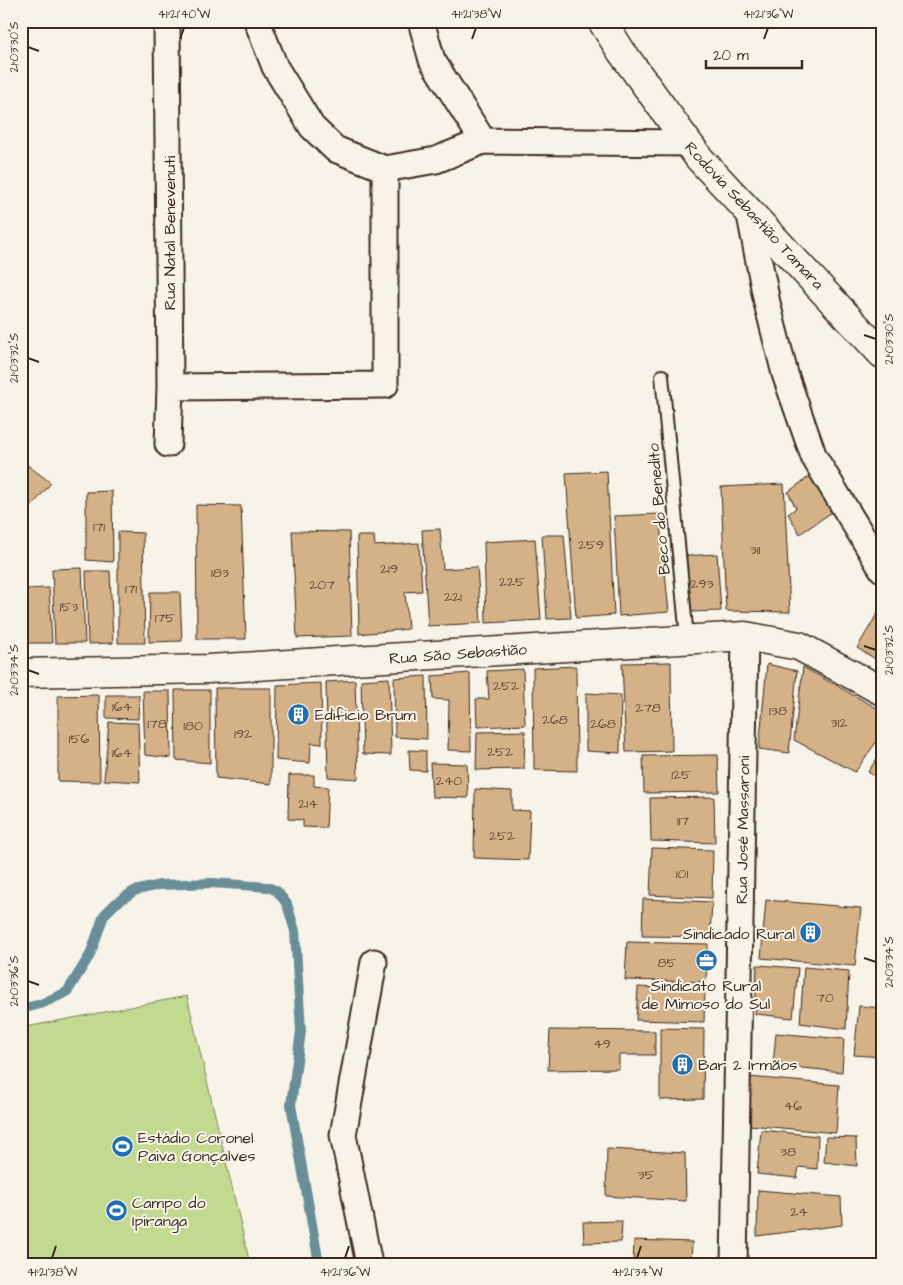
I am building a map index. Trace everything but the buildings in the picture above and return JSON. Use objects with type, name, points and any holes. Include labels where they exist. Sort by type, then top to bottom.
[{"type":"main road","name":"Rodovia Sebastião Tamara","points":[[602,21],[621,51],[699,158],[882,354]]},
{"type":"main road","name":"Rua São Sebastião","points":[[21,673],[208,669],[687,638],[745,636],[799,646],[882,691]]},
{"type":"street","name":"Rua Natal Benevenuti","points":[[167,21],[170,387],[168,444]]},
{"type":"street","points":[[257,21],[275,67],[312,127],[335,149],[385,169],[436,160],[483,142],[688,144]]},
{"type":"street","points":[[420,21],[432,60],[483,142]]},
{"type":"street","points":[[170,387],[384,386],[385,169]]},
{"type":"street","points":[[749,210],[766,303],[783,365],[814,457],[882,569]]},
{"type":"street","name":"Rua José Massaroni","points":[[734,1264],[745,636]]},
{"type":"street","points":[[369,1264],[343,1134],[374,962]]},
{"type":"lane","name":"Beco do Benedito","points":[[662,376],[687,638]]},
{"type":"green space","name":"Estádio Coronel Paiva Gonçalves","points":[[187,996],[250,1264],[21,1264],[21,1028]]},
{"type":"waterway","points":[[21,1009],[41,1004],[67,992],[90,955],[104,915],[115,904],[134,891],[159,885],[212,883],[268,887],[277,891],[287,904],[295,931],[301,1031],[291,1105],[319,1264]]},
{"type":"place","name":"Edificio Brum","points":[[299,714]]},
{"type":"place","name":"Sindicado Rural","points":[[811,933]]},
{"type":"place","name":"Sindicato Rural de Mimoso do Sul","points":[[706,961]]},
{"type":"place","name":"Bar 2 Irmãos","points":[[682,1064]]},
{"type":"place","name":"Estádio Coronel Paiva Gonçalves","points":[[122,1146]]},
{"type":"place","name":"Campo do Ipiranga","points":[[116,1211]]}]
